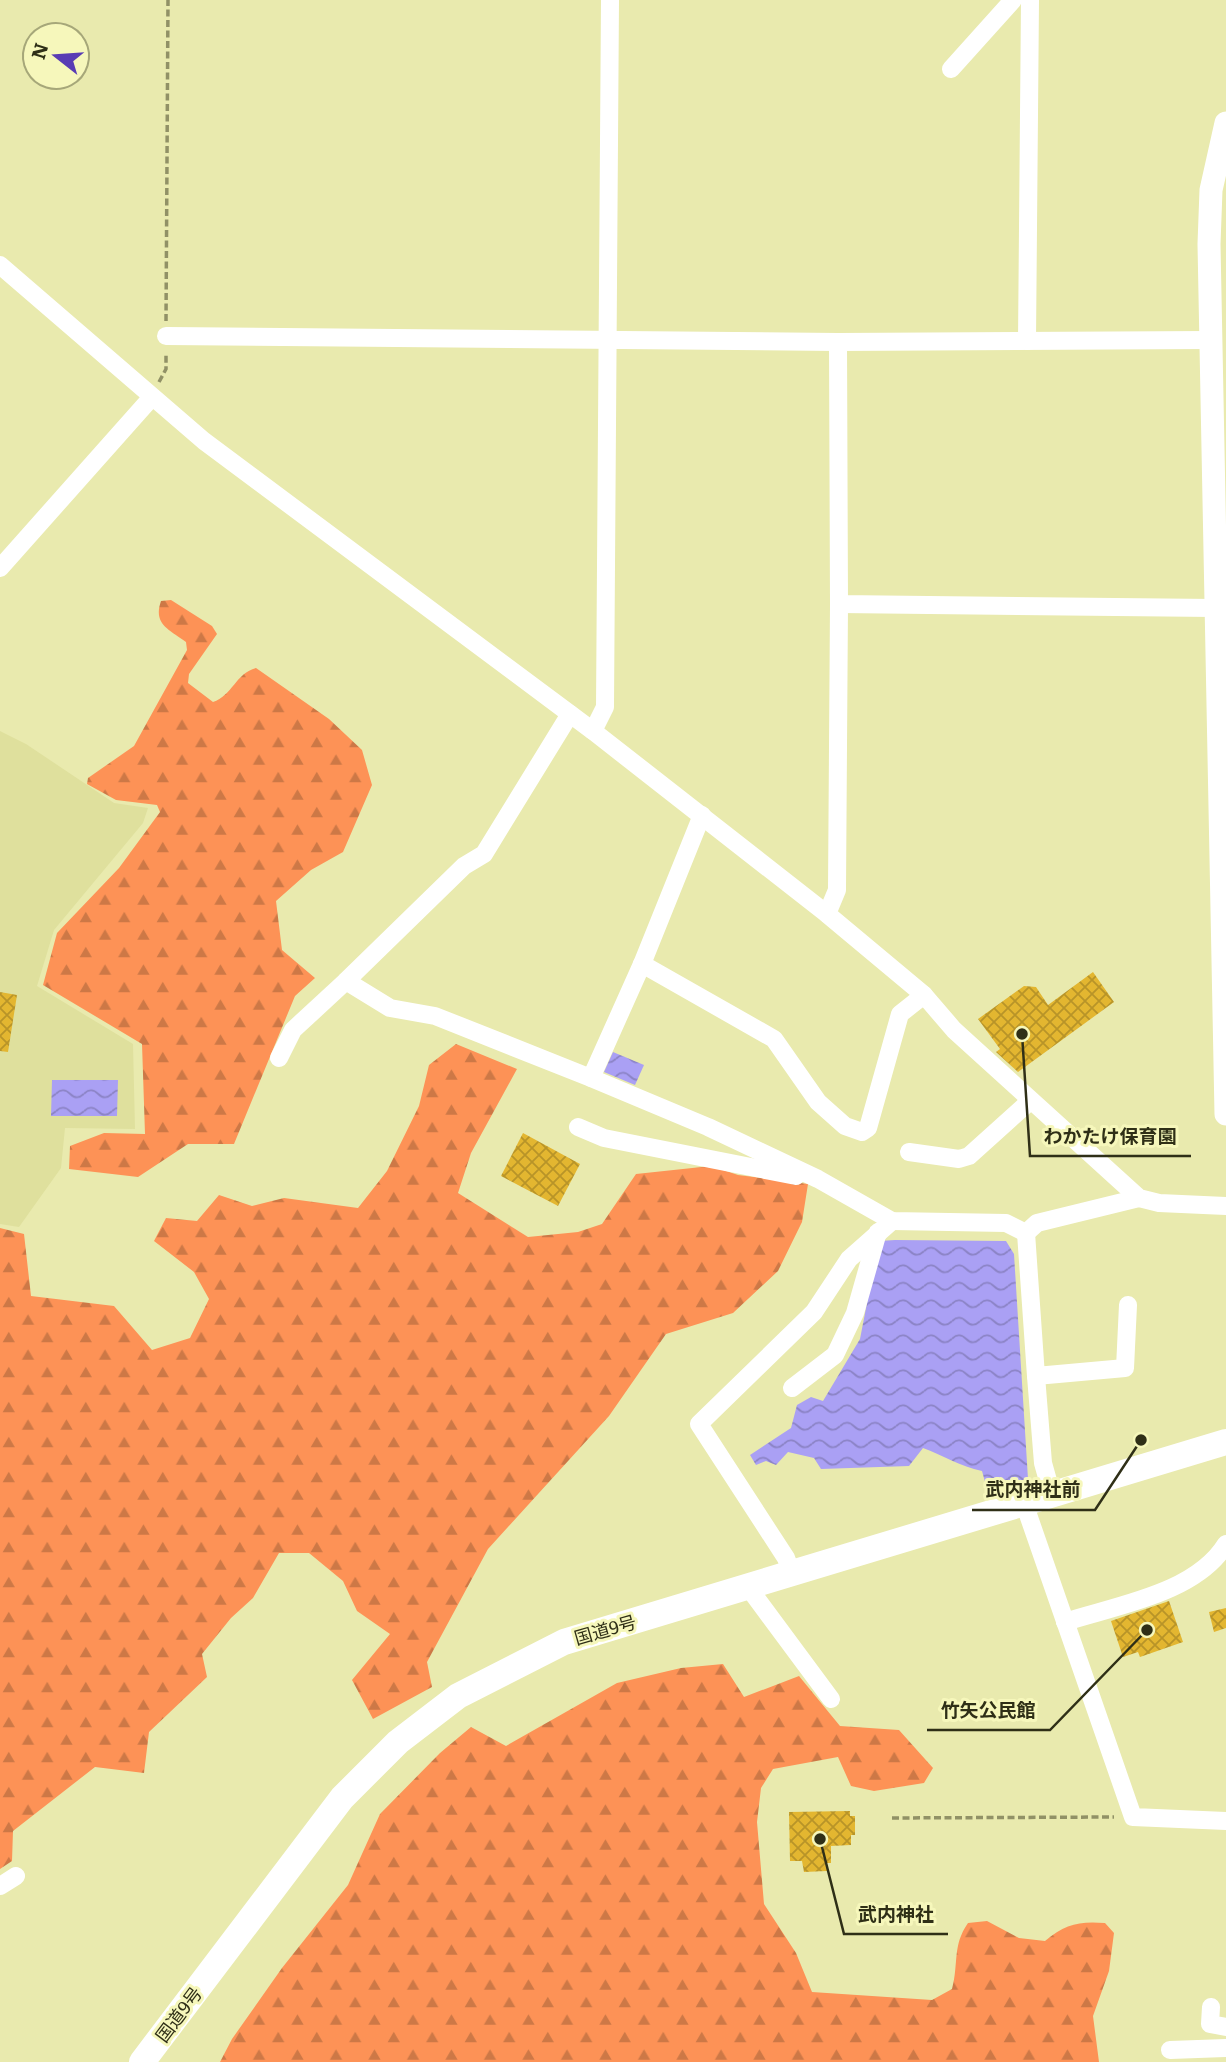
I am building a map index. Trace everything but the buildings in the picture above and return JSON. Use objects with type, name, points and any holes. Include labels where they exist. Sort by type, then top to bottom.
[{"type":"highway","name":"国道9号","points":[[142,2062],[342,1798],[398,1742],[458,1696],[564,1642],[1226,1442]]},
{"type":"main road","points":[[1226,123],[1211,190],[1209,340],[1226,1114]]},
{"type":"street","points":[[593,731],[605,706],[610,0]]},
{"type":"street","points":[[951,69],[1013,0]]},
{"type":"street","points":[[1027,341],[1030,0]]},
{"type":"street","points":[[0,265],[152,397],[243,471],[593,731],[827,914],[924,995],[954,1030],[1139,1198]]},
{"type":"street","points":[[166,336],[838,341],[1209,340]]},
{"type":"street","points":[[827,914],[836,890],[838,341]]},
{"type":"street","points":[[0,568],[152,397]]},
{"type":"street","points":[[839,604],[1215,608]]},
{"type":"street","points":[[279,1058],[293,1030],[427,900],[464,866],[484,854],[570,714]]},
{"type":"street","points":[[591,1078],[642,964],[702,814]]},
{"type":"street","points":[[642,964],[774,1039],[818,1102],[845,1126],[862,1132],[868,1128],[900,1014],[924,995]]},
{"type":"street","points":[[346,981],[390,1008],[435,1016],[708,1127],[818,1179],[885,1226],[1006,1223],[1026,1233]]},
{"type":"street","points":[[909,1152],[959,1159],[969,1156],[1030,1101]]},
{"type":"street","points":[[578,1127],[604,1138],[639,1146],[818,1179]]},
{"type":"street","points":[[1026,1233],[1037,1223],[1139,1198],[1171,1204],[1226,1206]]},
{"type":"street","points":[[792,1388],[835,1355],[855,1313],[885,1226]]},
{"type":"street","points":[[792,1574],[786,1558],[699,1424],[814,1312],[849,1259],[885,1226]]},
{"type":"street","points":[[1026,1233],[1043,1463],[1052,1495]]},
{"type":"street","points":[[1036,1376],[1125,1368],[1128,1304]]},
{"type":"street","points":[[1024,1503],[1133,1817],[1226,1821]]},
{"type":"street","points":[[1065,1622],[1188,1582],[1218,1557],[1226,1544]]},
{"type":"street","points":[[748,1587],[831,1699]]},
{"type":"street","points":[[1211,2007],[1210,2024],[1226,2026]]},
{"type":"street","points":[[1170,2050],[1226,2048]]},
{"type":"path","points":[[152,397],[166,369],[168,0]]},
{"type":"path","points":[[892,1818],[1133,1817]]},
{"type":"shaded area","points":[[0,731],[26,744],[114,803],[148,808],[143,823],[54,930],[37,986],[133,1044],[135,1129],[65,1128],[61,1168],[19,1227],[0,1224]]},
{"type":"green space","points":[[171,600],[212,626],[217,634],[189,674],[188,683],[213,702],[256,668],[329,719],[362,750],[372,785],[343,852],[311,870],[276,901],[282,950],[315,978],[295,996],[234,1144],[188,1144],[138,1177],[69,1169],[70,1146],[104,1133],[145,1134],[142,1044],[43,985],[57,933],[119,868],[160,812],[157,805],[116,800],[87,784],[88,778],[134,746],[187,650],[186,642],[164,625],[159,615],[161,601]]},
{"type":"green space","points":[[456,1044],[517,1069],[471,1153],[458,1193],[528,1237],[578,1232],[602,1224],[636,1174],[711,1166],[738,1175],[808,1184],[802,1222],[778,1271],[733,1313],[666,1334],[609,1416],[488,1549],[427,1662],[432,1687],[373,1719],[352,1680],[390,1634],[357,1611],[343,1581],[309,1553],[279,1553],[253,1598],[231,1618],[202,1654],[207,1677],[149,1732],[144,1773],[95,1767],[13,1831],[12,1861],[0,1869],[0,1228],[24,1234],[31,1296],[114,1306],[152,1350],[190,1338],[209,1299],[194,1272],[154,1241],[166,1218],[197,1221],[219,1195],[252,1206],[284,1198],[358,1208],[387,1171],[419,1106],[429,1065]]},
{"type":"green space","points":[[723,1664],[744,1697],[799,1676],[840,1726],[899,1730],[933,1768],[924,1783],[874,1791],[851,1786],[838,1757],[773,1769],[761,1788],[757,1822],[764,1904],[796,1953],[812,1992],[932,2000],[952,1989],[958,1947],[968,1923],[987,1921],[1019,1938],[1045,1941],[1073,1925],[1105,1923],[1114,1933],[1109,1971],[1093,2016],[1099,2062],[220,2062],[232,2039],[282,1968],[348,1885],[380,1814],[440,1753],[471,1727],[506,1746],[617,1683],[681,1668]]},
{"type":"water","points":[[613,1052],[644,1065],[635,1085],[604,1072]]},
{"type":"water","points":[[52,1080],[118,1080],[117,1116],[51,1116]]},
{"type":"water","points":[[879,1241],[1006,1241],[1014,1254],[1028,1479],[987,1489],[982,1471],[923,1448],[909,1466],[821,1469],[814,1458],[788,1452],[776,1465],[766,1461],[756,1465],[750,1455],[791,1428],[797,1405],[811,1397],[823,1401],[860,1339]]},
{"type":"place","name":"わかたけ保育園","points":[[1022,1034]]},
{"type":"place","name":"武内神社前","points":[[1141,1440]]},
{"type":"place","name":"竹矢公民館","points":[[1147,1630]]},
{"type":"place","name":"武内神社","points":[[820,1839]]}]
